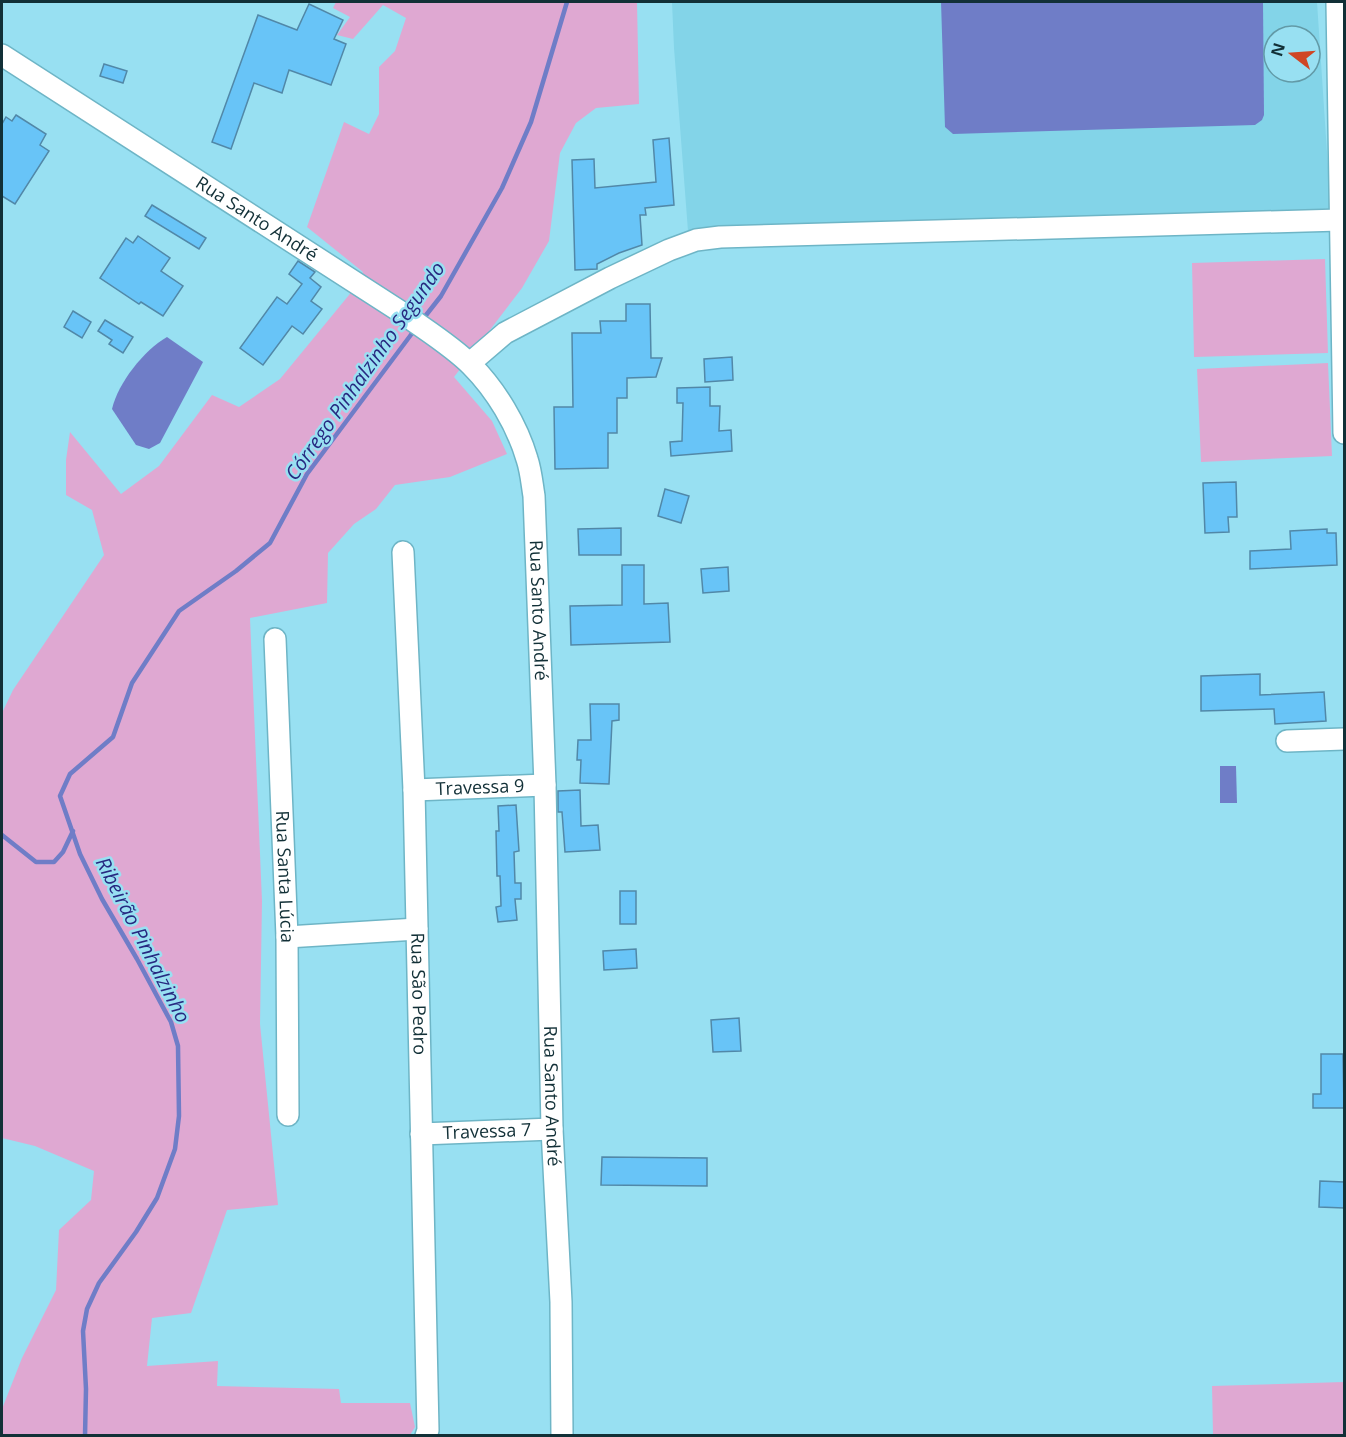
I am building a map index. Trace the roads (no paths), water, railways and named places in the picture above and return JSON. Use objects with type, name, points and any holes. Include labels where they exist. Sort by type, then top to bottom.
[{"type":"street","points":[[1337,2],[1344,433]]},
{"type":"street","name":"Rua Santo André","points":[[2,55],[401,312],[470,363],[497,396],[528,460],[534,496],[545,784],[552,1130],[561,1302],[562,1436]]},
{"type":"street","points":[[470,363],[504,333],[535,316],[669,249],[696,240],[720,237],[1340,220]]},
{"type":"street","name":"Rua São Pedro","points":[[403,552],[414,790],[428,1430],[426,1436]]},
{"type":"street","name":"Rua Santa Lúcia","points":[[275,639],[287,937],[288,1115]]},
{"type":"street","points":[[1287,741],[1344,740]]},
{"type":"street","name":"Travessa 9","points":[[414,790],[545,784]]},
{"type":"street","points":[[287,937],[417,929]]},
{"type":"street","name":"Travessa 7","points":[[421,1134],[552,1130]]},
{"type":"waterway","name":"Córrego Pinhalzinho Segundo","points":[[423,319],[441,296],[502,188],[531,122],[567,2]]},
{"type":"waterway","name":"Ribeirão Pinhalzinho","points":[[85,1436],[86,1389],[83,1331],[87,1309],[99,1283],[136,1232],[157,1198],[175,1149],[179,1116],[178,1046],[171,1022],[102,899],[80,854],[60,796],[70,774],[113,737],[132,683],[179,611],[236,571],[270,543],[307,474],[416,328]]},
{"type":"waterway","points":[[2,835],[36,862],[54,862],[63,852],[73,831]]}]
